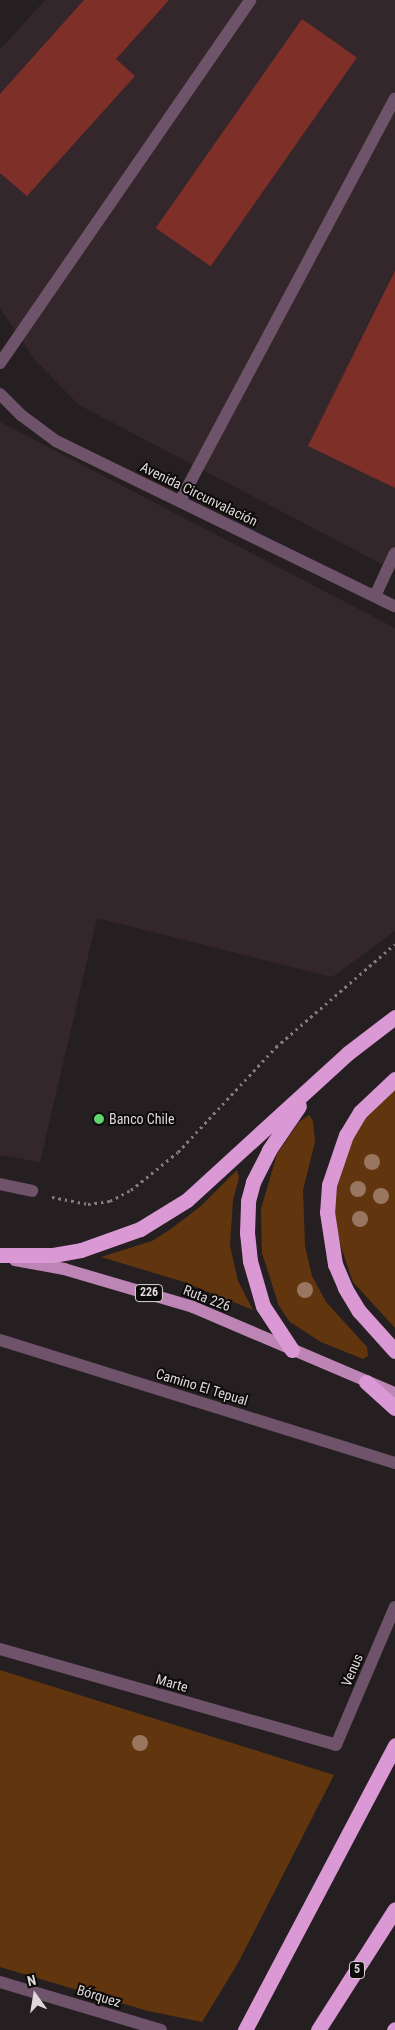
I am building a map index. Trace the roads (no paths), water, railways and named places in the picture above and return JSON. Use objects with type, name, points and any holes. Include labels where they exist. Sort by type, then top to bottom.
[{"type":"highway","points":[[0,1256],[53,1255],[81,1250],[140,1229],[188,1200],[317,1080],[395,1017]]},
{"type":"highway","points":[[395,1079],[360,1112],[346,1135],[331,1176],[326,1212],[335,1264],[345,1288],[360,1311],[395,1351]]},
{"type":"highway","points":[[292,1350],[273,1325],[255,1282],[247,1233],[248,1201],[264,1157],[317,1080]]},
{"type":"highway","points":[[366,1382],[395,1408]]},
{"type":"highway","points":[[245,2030],[395,1745]]},
{"type":"highway","name":"5","points":[[318,2030],[395,1909]]},
{"type":"main road","name":"Ruta 226","points":[[0,1256],[64,1269],[160,1297],[395,1394]]},
{"type":"street","points":[[0,363],[250,0]]},
{"type":"street","points":[[180,501],[395,99]]},
{"type":"street","name":"Avenida Circunvalación","points":[[0,394],[21,415],[56,441],[395,606]]},
{"type":"street","points":[[375,596],[395,553]]},
{"type":"street","points":[[0,1184],[32,1192]]},
{"type":"street","name":"Camino El Tepual","points":[[0,1340],[395,1463]]},
{"type":"street","name":"Venus","points":[[336,1745],[395,1607]]},
{"type":"street","name":"Marte","points":[[0,1649],[336,1745]]},
{"type":"street","name":"Bórquez","points":[[0,1982],[161,2030]]},
{"type":"place","name":"Banco Chile","points":[[99,1119]]}]
